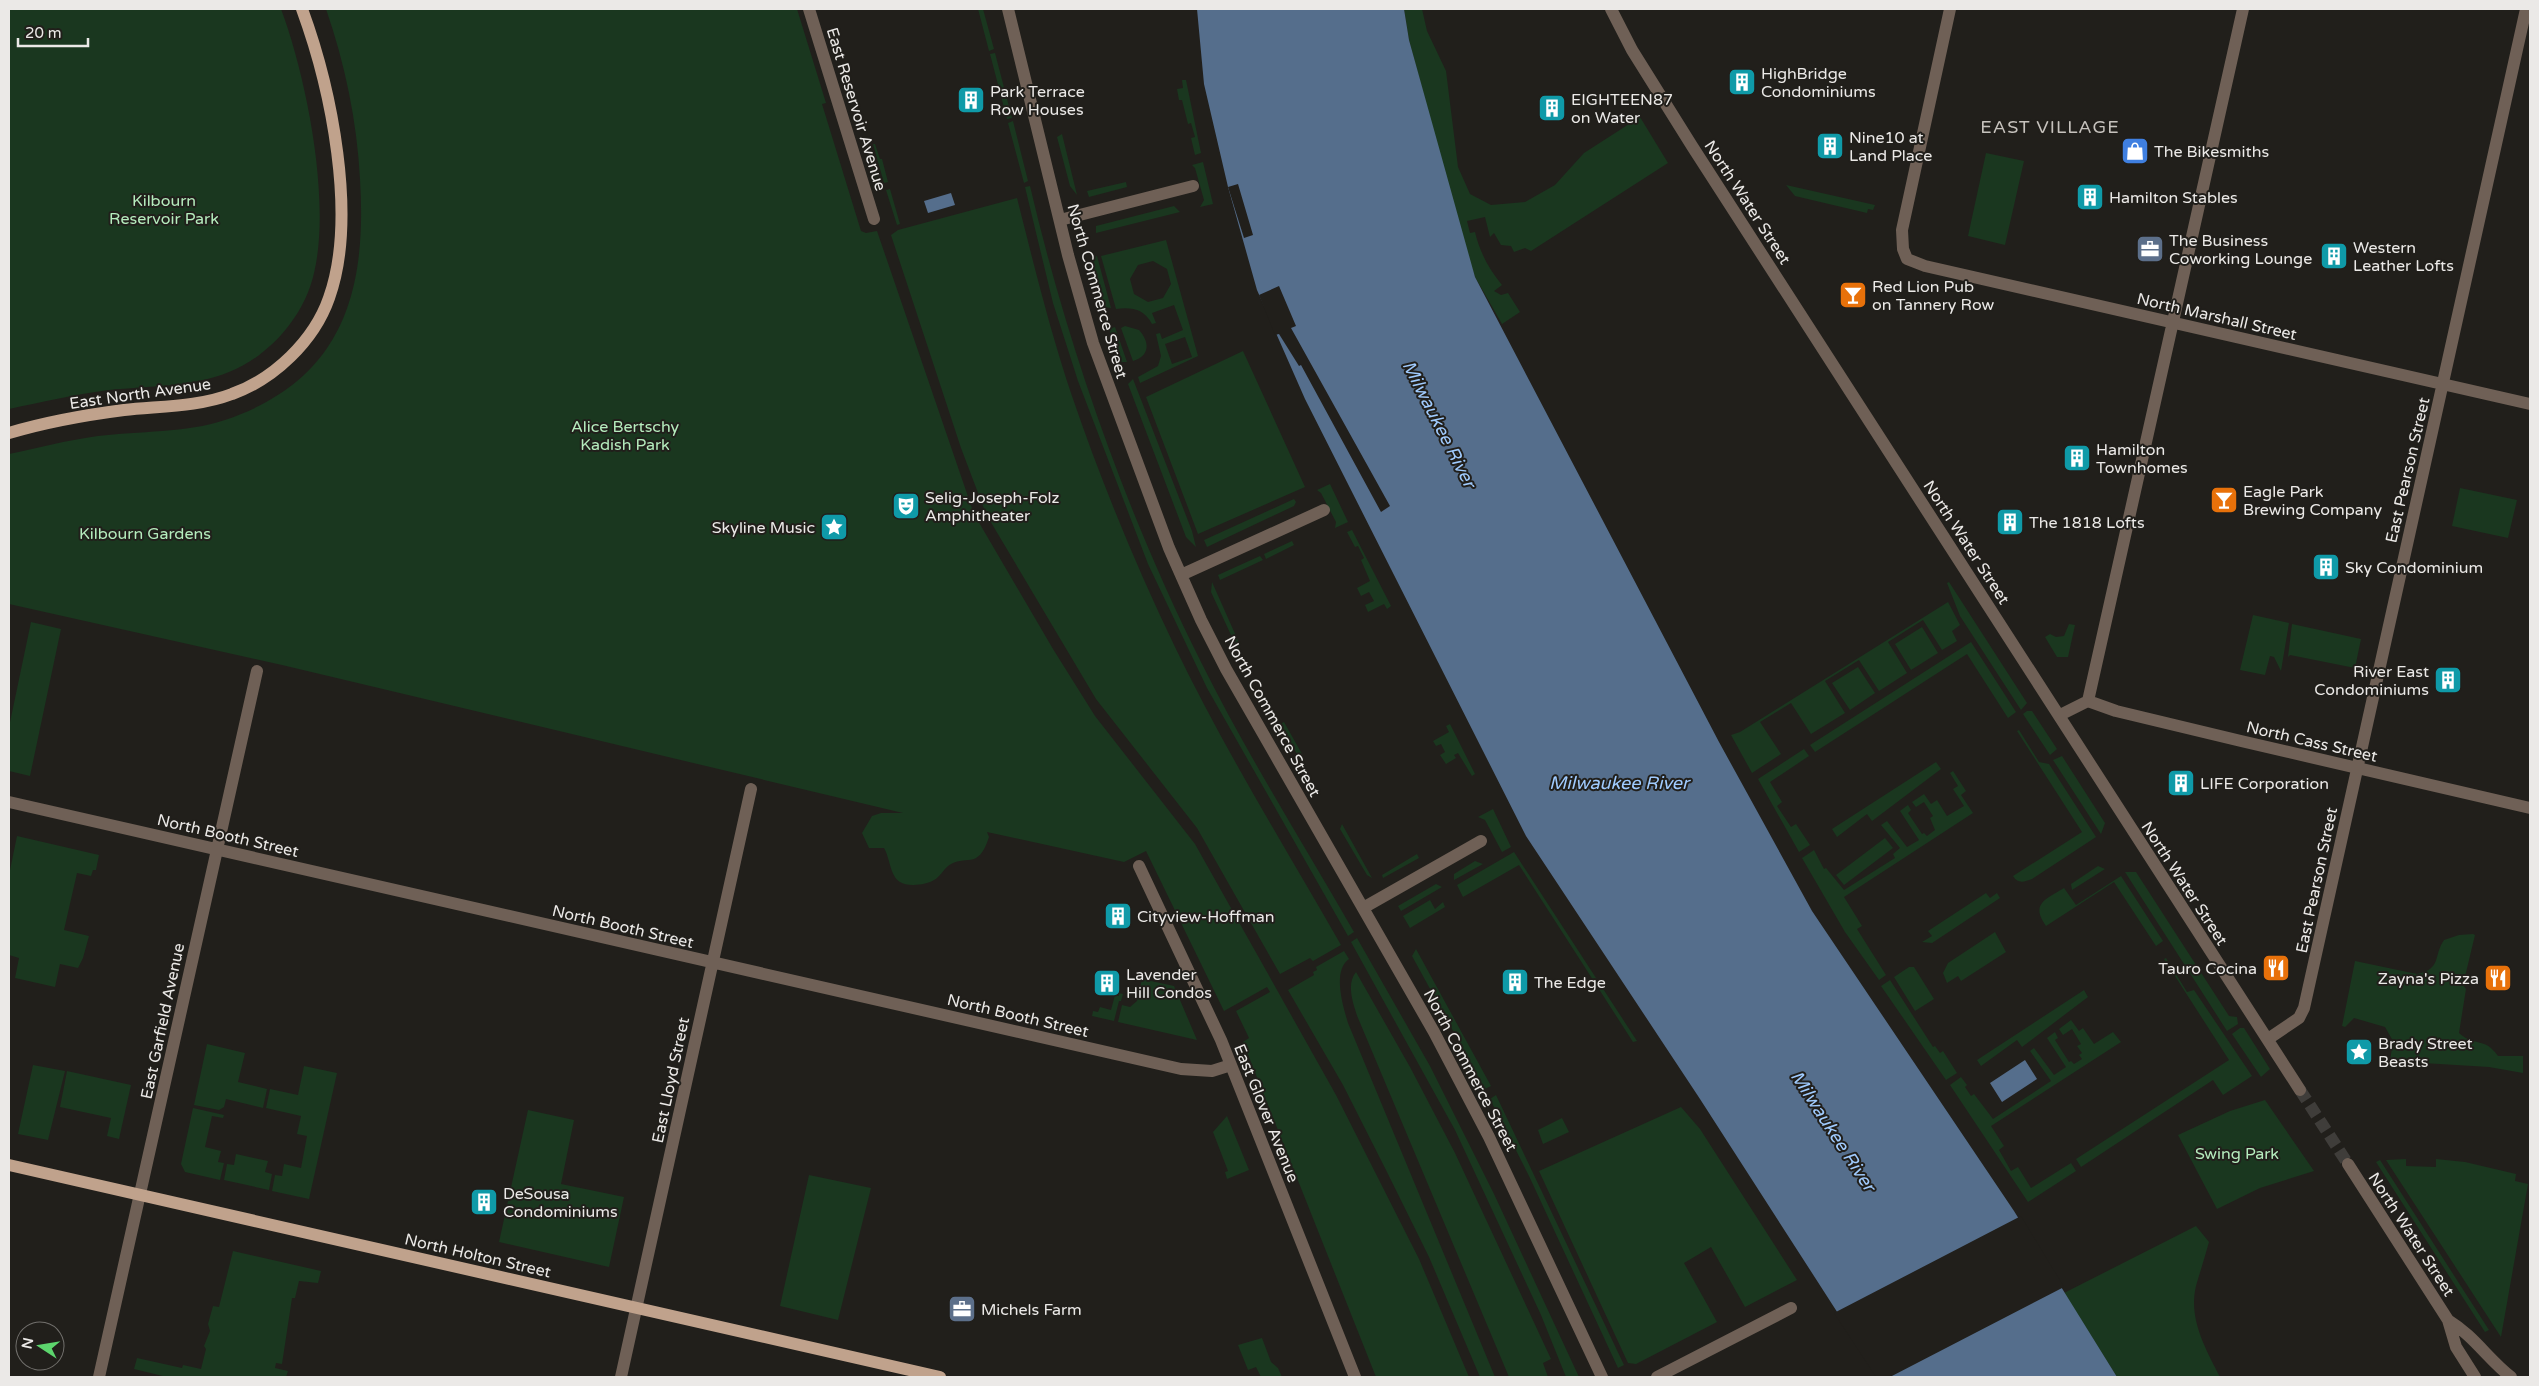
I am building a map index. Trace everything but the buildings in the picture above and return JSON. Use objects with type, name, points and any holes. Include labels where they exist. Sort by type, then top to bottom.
[{"type":"main road","name":"East North Avenue","points":[[9,432],[82,416],[188,404],[231,394],[262,380],[286,362],[312,329],[329,300],[336,271],[340,207],[336,153],[328,96],[314,40],[302,9]]},
{"type":"main road","name":"North Holton Street","points":[[9,1164],[940,1377]]},
{"type":"street","name":"East Reservoir Avenue","points":[[809,9],[874,219]]},
{"type":"street","name":"North Commerce Street","points":[[1008,9],[1060,220],[1099,360],[1181,575],[1226,669],[1434,1032],[1489,1137],[1602,1377]]},
{"type":"street","name":"North Commerce Street","points":[[1013,9],[1014,31]]},
{"type":"street","name":"North Water Street","points":[[1611,9],[1632,50],[1696,151],[2300,1090]]},
{"type":"street","name":"North Marshall Street","points":[[1950,9],[1902,230],[1903,250],[1908,259],[1925,266],[2530,404]]},
{"type":"street","points":[[2060,715],[2088,701],[2243,9]]},
{"type":"street","name":"East Pearson Street","points":[[2268,1039],[2299,1018],[2304,1008],[2526,9]]},
{"type":"street","points":[[1060,220],[1193,186]]},
{"type":"street","points":[[1181,575],[1324,510]]},
{"type":"street","name":"East Garfield Avenue","points":[[99,1377],[256,671]]},
{"type":"street","name":"North Cass Street","points":[[2088,701],[2159,721],[2530,808]]},
{"type":"street","name":"East Lloyd Street","points":[[621,1377],[751,789]]},
{"type":"street","name":"North Booth Street","points":[[9,802],[1181,1069],[1212,1071],[1231,1065]]},
{"type":"street","points":[[1363,908],[1481,841]]},
{"type":"street","name":"East Glover Avenue","points":[[1139,866],[1231,1065],[1355,1377]]},
{"type":"street","name":"North Water Street","points":[[2348,1164],[2448,1320],[2456,1347],[2475,1377]]},
{"type":"street","points":[[1657,1377],[1791,1308]]},
{"type":"street","name":"North Water Street","points":[[2448,1320],[2467,1332],[2498,1367],[2511,1377]]},
{"type":"green space","name":"Kilbourn Reservoir Park","points":[[9,9],[281,9],[300,72],[315,147],[320,223],[317,258],[310,287],[304,301],[297,314],[278,338],[255,358],[229,372],[200,381],[109,390],[9,409]]},
{"type":"green space","name":"Alice Bertschy Kadish Park","points":[[326,9],[797,9],[826,103],[822,104],[861,231],[866,233],[877,231],[974,514],[1053,649],[1095,716],[1195,844],[1336,1095],[1419,1259],[1469,1377],[1376,1377],[1243,1042],[1249,1038],[1236,1011],[1270,992],[1267,987],[1224,1011],[1146,851],[1124,862],[987,832],[989,837],[985,848],[976,858],[954,862],[931,882],[917,885],[903,884],[894,876],[884,848],[869,848],[862,833],[872,816],[881,813],[903,813],[282,665],[9,604],[9,454],[87,438],[194,427],[225,420],[265,403],[297,381],[321,356],[339,327],[351,294],[358,259],[361,220],[360,179],[349,93]]},
{"type":"green space","points":[[978,9],[983,9],[994,49],[989,51]]},
{"type":"green space","points":[[1404,9],[1422,9],[1427,31],[1446,71],[1458,167],[1470,194],[1491,205],[1525,202],[1555,185],[1584,153],[1640,117],[1668,163],[1531,251],[1525,248],[1514,252],[1511,246],[1501,245],[1494,233],[1490,237],[1485,217],[1467,221],[1470,233],[1475,232],[1486,260],[1502,285],[1494,291],[1501,295],[1508,293],[1520,312],[1502,324],[1475,277],[1465,248],[1409,40]]},
{"type":"green space","points":[[995,53],[1012,118],[1007,119],[990,54]]},
{"type":"green space","points":[[1182,80],[1186,80],[1201,153],[1195,155],[1191,138],[1195,137],[1191,123],[1188,124],[1182,100],[1179,100],[1177,89],[1183,88]]},
{"type":"green space","points":[[1013,121],[1028,181],[1024,183],[1008,123]]},
{"type":"green space","points":[[1062,134],[1077,195],[1070,186],[1057,137]]},
{"type":"green space","points":[[873,144],[875,144],[880,159],[882,159],[888,182],[884,183]]},
{"type":"green space","points":[[869,145],[880,185],[875,186],[864,147]]},
{"type":"green space","points":[[1986,153],[2024,161],[2005,245],[1968,236]]},
{"type":"green space","points":[[1203,162],[1213,204],[1200,207],[1204,200],[1195,168],[1192,165]]},
{"type":"green space","points":[[1126,182],[1127,187],[1089,197],[1087,191]]},
{"type":"green space","points":[[1786,185],[1875,205],[1873,210],[1868,209],[1867,213],[1795,196]]},
{"type":"green space","points":[[1030,186],[1062,308],[1081,369],[1102,430],[1149,549],[1202,664],[1220,698],[1257,766],[1354,932],[1348,936],[1207,688],[1148,564],[1078,381],[1053,303],[1025,187]]},
{"type":"green space","points":[[890,189],[900,224],[897,225],[886,190]]},
{"type":"green space","points":[[1017,198],[1064,372],[1095,460],[1133,554],[1175,647],[1214,723],[1255,798],[1341,945],[1313,961],[1310,958],[1280,974],[1197,828],[1096,699],[986,514],[961,448],[891,235],[898,230]]},
{"type":"green space","points":[[1174,206],[1180,212],[1096,233],[1096,226]]},
{"type":"green space","points":[[1166,240],[1198,356],[1140,383],[1138,377],[1158,366],[1161,356],[1156,334],[1160,333],[1162,339],[1183,330],[1174,305],[1152,313],[1156,323],[1152,324],[1145,315],[1137,310],[1127,308],[1116,309],[1101,256]],"holes":[[[1153,261],[1167,269],[1171,284],[1163,298],[1148,302],[1134,294],[1130,279],[1138,265]],[[1185,337],[1192,357],[1172,364],[1165,344]]]},
{"type":"green space","points":[[1097,256],[1111,308],[1103,307],[1090,258]]},
{"type":"green space","points":[[1125,326],[1139,330],[1145,339],[1146,348],[1143,356],[1133,361],[1121,328]]},
{"type":"green space","points":[[1115,327],[1127,362],[1120,362],[1109,329]]},
{"type":"green space","points":[[1243,351],[1305,487],[1198,534],[1146,397]]},
{"type":"green space","points":[[1133,379],[1192,531],[1196,547],[1186,537],[1128,384]]},
{"type":"green space","points":[[1330,484],[1348,522],[1335,528],[1336,522],[1321,493],[1317,490]]},
{"type":"green space","points":[[2460,488],[2517,500],[2508,538],[2452,526]]},
{"type":"green space","points":[[1294,499],[1296,502],[1294,506],[1207,547],[1204,540]]},
{"type":"green space","points":[[1352,530],[1391,606],[1387,609],[1384,604],[1368,612],[1365,605],[1374,601],[1369,592],[1361,596],[1357,588],[1370,581],[1361,560],[1364,558],[1358,546],[1355,547],[1347,532]]},
{"type":"green space","points":[[1292,541],[1294,545],[1266,559],[1264,554]]},
{"type":"green space","points":[[1260,556],[1263,560],[1220,580],[1218,575]]},
{"type":"green space","points":[[1212,582],[1240,645],[1238,650],[1211,592]]},
{"type":"green space","points":[[1949,582],[2027,703],[2021,710],[1960,616],[1947,583]]},
{"type":"green space","points":[[1948,602],[1960,625],[1952,631],[1957,641],[1942,650],[1923,620],[1888,642],[1907,673],[1879,691],[1859,660],[1825,681],[1845,713],[1811,734],[1791,703],[1760,722],[1781,754],[1752,773],[1731,735],[1740,732]]},
{"type":"green space","points":[[2253,615],[2289,623],[2281,671],[2274,657],[2270,656],[2265,675],[2240,670]]},
{"type":"green space","points":[[31,622],[61,629],[30,776],[9,771],[9,727]]},
{"type":"green space","points":[[2069,624],[2075,625],[2068,657],[2057,657],[2045,637],[2050,634],[2056,637],[2064,636]]},
{"type":"green space","points":[[2292,624],[2361,639],[2355,668],[2290,655],[2288,657]]},
{"type":"green space","points":[[1922,627],[1938,653],[1911,670],[1895,644]]},
{"type":"green space","points":[[1971,642],[2016,712],[2008,718],[1967,654],[1815,752],[1810,745]]},
{"type":"green space","points":[[1858,667],[1875,693],[1850,710],[1832,683]]},
{"type":"green space","points":[[2027,711],[2032,711],[2057,749],[2050,755],[2023,714]]},
{"type":"green space","points":[[1284,722],[1302,754],[1298,756],[1280,724]]},
{"type":"green space","points":[[1450,724],[1475,774],[1472,776],[1458,753],[1454,755],[1456,758],[1446,764],[1440,755],[1445,752],[1441,744],[1436,746],[1433,741],[1449,732],[1446,726]]},
{"type":"green space","points":[[2019,730],[2039,762],[2049,764],[2096,837],[2032,879],[2021,882],[2013,876],[2082,832],[2017,731]]},
{"type":"green space","points":[[1804,749],[1809,756],[1770,782],[1782,802],[1777,806],[1791,827],[1796,824],[1810,845],[1799,852],[1758,779]]},
{"type":"green space","points":[[2062,756],[2105,823],[2101,834],[2053,760]]},
{"type":"green space","points":[[1936,762],[1941,769],[1872,821],[1867,814],[1837,837],[1832,829]]},
{"type":"green space","points":[[1953,771],[1966,791],[1961,795],[1973,813],[1844,897],[1862,926],[1857,929],[1886,975],[1879,980],[1845,932],[1802,858],[1814,850],[1824,869],[1826,868],[1844,890],[1895,858],[1893,854],[1900,848],[1881,825],[1887,821],[1907,847],[1919,840],[1900,811],[1908,805],[1911,810],[1908,813],[1922,834],[1924,833],[1927,836],[1935,830],[1930,818],[1933,816],[1924,802],[1916,807],[1912,802],[1924,794],[1931,804],[1937,800],[1947,816],[1964,806],[1953,789],[1958,786],[1950,773]]},
{"type":"green space","points":[[1493,809],[1511,847],[1502,852],[1485,820],[1478,817]]},
{"type":"green space","points":[[1342,824],[1372,878],[1367,875],[1340,829]]},
{"type":"green space","points":[[17,836],[99,855],[96,870],[93,870],[91,876],[77,873],[64,930],[89,936],[83,958],[78,968],[60,964],[55,987],[15,978],[19,958],[9,955],[9,875]]},
{"type":"green space","points":[[1885,838],[1893,848],[1844,885],[1836,875]]},
{"type":"green space","points":[[1514,852],[1637,1041],[1633,1042],[1519,865],[1463,897],[1457,885]]},
{"type":"green space","points":[[1417,854],[1419,858],[1383,878],[1382,875]]},
{"type":"green space","points":[[1475,861],[1483,864],[1454,880],[1454,874]]},
{"type":"green space","points":[[2098,866],[2105,869],[2072,890],[2071,884]]},
{"type":"green space","points":[[2125,872],[2136,872],[2229,1016],[2237,1017],[2238,1024],[2227,1031]]},
{"type":"green space","points":[[2121,876],[2163,941],[2156,946],[2114,882],[2046,926],[2041,919],[2040,907],[2042,903],[2051,895],[2064,888],[2076,905]]},
{"type":"green space","points":[[1436,884],[1442,887],[1401,911],[1398,906]]},
{"type":"green space","points":[[1986,893],[1990,898],[1997,893],[2000,898],[1932,943],[1922,942],[1932,936],[1928,931]]},
{"type":"green space","points":[[1430,900],[1435,909],[1443,902],[1445,907],[1410,928],[1403,916]]},
{"type":"green space","points":[[1995,932],[2006,952],[1961,981],[1958,976],[1947,983],[1943,973],[1948,963]]},
{"type":"green space","points":[[2459,935],[2475,935],[2463,985],[2466,989],[2459,1033],[2470,1040],[2488,1046],[2498,1056],[2523,1056],[2523,1073],[2489,1067],[2390,1061],[2393,1041],[2385,1027],[2354,1018],[2345,1027],[2342,1026],[2355,961],[2417,974],[2425,972],[2434,965],[2444,940]]},
{"type":"green space","points":[[1357,938],[1430,1066],[1494,1194],[1579,1377],[1566,1377],[1541,1315],[1455,1130],[1351,942]]},
{"type":"green space","points":[[1416,949],[1491,1086],[1485,1089],[1412,956]]},
{"type":"green space","points":[[1344,951],[1349,959],[1344,964],[1341,972],[1340,989],[1348,1023],[1495,1377],[1480,1377],[1429,1257],[1386,1170],[1343,1085],[1288,990],[1314,975],[1313,972],[1317,970],[1316,967]]},
{"type":"green space","points":[[2166,958],[2187,992],[2194,990],[2252,1076],[2223,1095],[2213,1080],[2081,1167],[2076,1159],[2229,1060],[2164,959]]},
{"type":"green space","points":[[1909,967],[1914,967],[1934,999],[1915,1011],[1894,977]]},
{"type":"green space","points":[[1356,972],[1410,1067],[1455,1153],[1551,1359],[1543,1363],[1548,1377],[1509,1377],[1358,1018],[1351,988],[1351,982]]},
{"type":"green space","points":[[1142,979],[1174,986],[1197,1040],[1118,1022],[1122,1005],[1130,1007],[1137,1001]]},
{"type":"green space","points":[[1890,980],[1933,1047],[1935,1046],[1940,1053],[1943,1051],[1957,1073],[1946,1080],[1881,986]]},
{"type":"green space","points":[[2084,990],[2088,997],[2022,1047],[2017,1040],[1981,1066],[1977,1060]]},
{"type":"green space","points":[[1119,993],[1123,994],[1121,1001],[1119,1001],[1114,1021],[1092,1016],[1093,1011],[1098,1012],[1100,1007],[1111,1010],[1115,995],[1119,996]]},
{"type":"green space","points":[[2071,1020],[2079,1031],[2083,1028],[2094,1044],[2113,1032],[2121,1042],[1991,1126],[2004,1146],[1999,1150],[2011,1171],[2018,1167],[2031,1188],[2071,1163],[2076,1171],[2028,1202],[1950,1085],[1961,1077],[1967,1085],[1965,1087],[1971,1096],[1974,1094],[1993,1119],[2051,1081],[2030,1051],[2034,1048],[2054,1075],[2066,1067],[2047,1038],[2055,1032],[2058,1038],[2055,1040],[2069,1062],[2071,1061],[2074,1064],[2082,1059],[2079,1055],[2082,1053],[2077,1046],[2081,1044],[2072,1029],[2063,1035],[2059,1029]]},
{"type":"green space","points":[[2240,1028],[2244,1028],[2270,1069],[2261,1077],[2232,1034]]},
{"type":"green space","points":[[207,1044],[245,1053],[238,1082],[267,1089],[263,1108],[226,1099],[224,1107],[219,1110],[194,1105]]},
{"type":"green space","points":[[33,1065],[65,1071],[48,1140],[18,1134]]},
{"type":"green space","points":[[304,1066],[337,1073],[309,1199],[272,1191],[275,1175],[282,1176],[284,1164],[301,1168],[307,1136],[297,1134],[301,1116],[266,1108],[270,1089],[298,1095]]},
{"type":"green space","points":[[67,1071],[131,1085],[119,1139],[107,1136],[111,1118],[60,1107]]},
{"type":"green space","points":[[1496,1095],[1624,1365],[1618,1368],[1529,1176],[1490,1099]]},
{"type":"green space","name":"Swing Park","points":[[2265,1100],[2314,1171],[2260,1188],[2217,1209],[2178,1135],[2230,1111]]},
{"type":"green space","points":[[1681,1107],[1700,1129],[1797,1280],[1745,1307],[1711,1247],[1684,1263],[1717,1322],[1636,1364],[1628,1363],[1539,1171]]},
{"type":"green space","points":[[193,1108],[224,1115],[223,1118],[212,1116],[205,1147],[221,1151],[218,1162],[224,1163],[220,1180],[185,1172],[181,1164]]},
{"type":"green space","points":[[528,1110],[574,1120],[561,1184],[624,1197],[609,1267],[499,1242]]},
{"type":"green space","points":[[1227,1116],[1249,1170],[1227,1179],[1225,1172],[1228,1171],[1213,1132]]},
{"type":"green space","points":[[1562,1118],[1569,1132],[1543,1144],[1538,1130]]},
{"type":"green space","points":[[236,1154],[268,1161],[265,1172],[272,1174],[269,1190],[224,1180],[227,1164],[234,1165]]},
{"type":"green space","points":[[2406,1159],[2406,1166],[2436,1167],[2436,1159],[2465,1162],[2516,1174],[2515,1181],[2528,1184],[2501,1337],[2386,1160]]},
{"type":"green space","points":[[2380,1160],[2489,1330],[2485,1332],[2376,1162]]},
{"type":"green space","points":[[809,1175],[871,1188],[838,1320],[780,1306]]},
{"type":"green space","points":[[2196,1226],[2209,1242],[2196,1286],[2194,1310],[2200,1333],[2220,1377],[2117,1377],[2064,1293]]},
{"type":"green space","points":[[233,1251],[321,1271],[318,1283],[299,1281],[295,1298],[292,1298],[282,1364],[276,1363],[275,1368],[288,1371],[286,1377],[167,1377],[134,1369],[137,1358],[182,1368],[183,1365],[201,1369],[206,1349],[204,1346],[210,1331],[208,1324],[213,1306],[219,1307]]},
{"type":"green space","points":[[1262,1338],[1271,1362],[1278,1368],[1282,1377],[1261,1377],[1256,1367],[1248,1370],[1238,1345]]},
{"type":"water","name":"Milwaukee River","points":[[1197,9],[1404,9],[1409,40],[1475,277],[1719,742],[1812,911],[2014,1211],[2117,1377],[1879,1377],[1700,1099],[1526,836],[1305,399],[1257,290],[1228,187],[1204,84]]},
{"type":"water","points":[[951,193],[955,205],[928,213],[924,201]]},
{"type":"water","points":[[2025,1060],[2037,1079],[2002,1102],[1990,1083]]},
{"type":"pier","points":[[1238,184],[1253,235],[1244,238],[1228,187]]},
{"type":"pier","points":[[1279,286],[1296,326],[1291,328],[1390,506],[1381,512],[1301,365],[1299,366],[1279,334],[1275,335],[1259,295]]},
{"type":"pier","points":[[2021,1216],[2064,1287],[1890,1377],[1876,1377],[1834,1313]]},
{"type":"tunnel","points":[[2300,1090],[2348,1164]]},
{"type":"place","name":"HighBridge Condominiums","points":[[1742,82]]},
{"type":"place","name":"Park Terrace Row Houses","points":[[971,100]]},
{"type":"place","name":"EIGHTEEN87 on Water","points":[[1552,108]]},
{"type":"place","name":"Nine10 at Land Place","points":[[1830,146]]},
{"type":"place","name":"The Bikesmiths","points":[[2135,151]]},
{"type":"place","name":"Hamilton Stables","points":[[2090,197]]},
{"type":"place","name":"The Business Coworking Lounge","points":[[2150,249]]},
{"type":"place","name":"Western Leather Lofts","points":[[2334,256]]},
{"type":"place","name":"Red Lion Pub on Tannery Row","points":[[1853,295]]},
{"type":"place","name":"Hamilton Townhomes","points":[[2077,458]]},
{"type":"place","name":"Eagle Park Brewing Company","points":[[2224,500]]},
{"type":"place","name":"Selig-Joseph-Folz Amphitheater","points":[[906,506]]},
{"type":"place","name":"The 1818 Lofts","points":[[2010,522]]},
{"type":"place","name":"Skyline Music","points":[[834,527]]},
{"type":"place","name":"Sky Condominium","points":[[2326,567]]},
{"type":"place","name":"River East Condominiums","points":[[2448,680]]},
{"type":"place","name":"LIFE Corporation","points":[[2181,783]]},
{"type":"place","name":"Cityview-Hoffman","points":[[1118,916]]},
{"type":"place","name":"Tauro Cocina","points":[[2276,968]]},
{"type":"place","name":"Zayna's Pizza","points":[[2498,978]]},
{"type":"place","name":"The Edge","points":[[1515,982]]},
{"type":"place","name":"Lavender Hill Condos","points":[[1107,983]]},
{"type":"place","name":"Brady Street Beasts","points":[[2359,1052]]},
{"type":"place","name":"DeSousa Condominiums","points":[[484,1202]]},
{"type":"place","name":"Michels Farm","points":[[962,1309]]},
{"type":"district","name":"EAST VILLAGE","points":[[2050,127]]},
{"type":"park label","name":"Kilbourn Gardens","points":[[145,533]]}]
